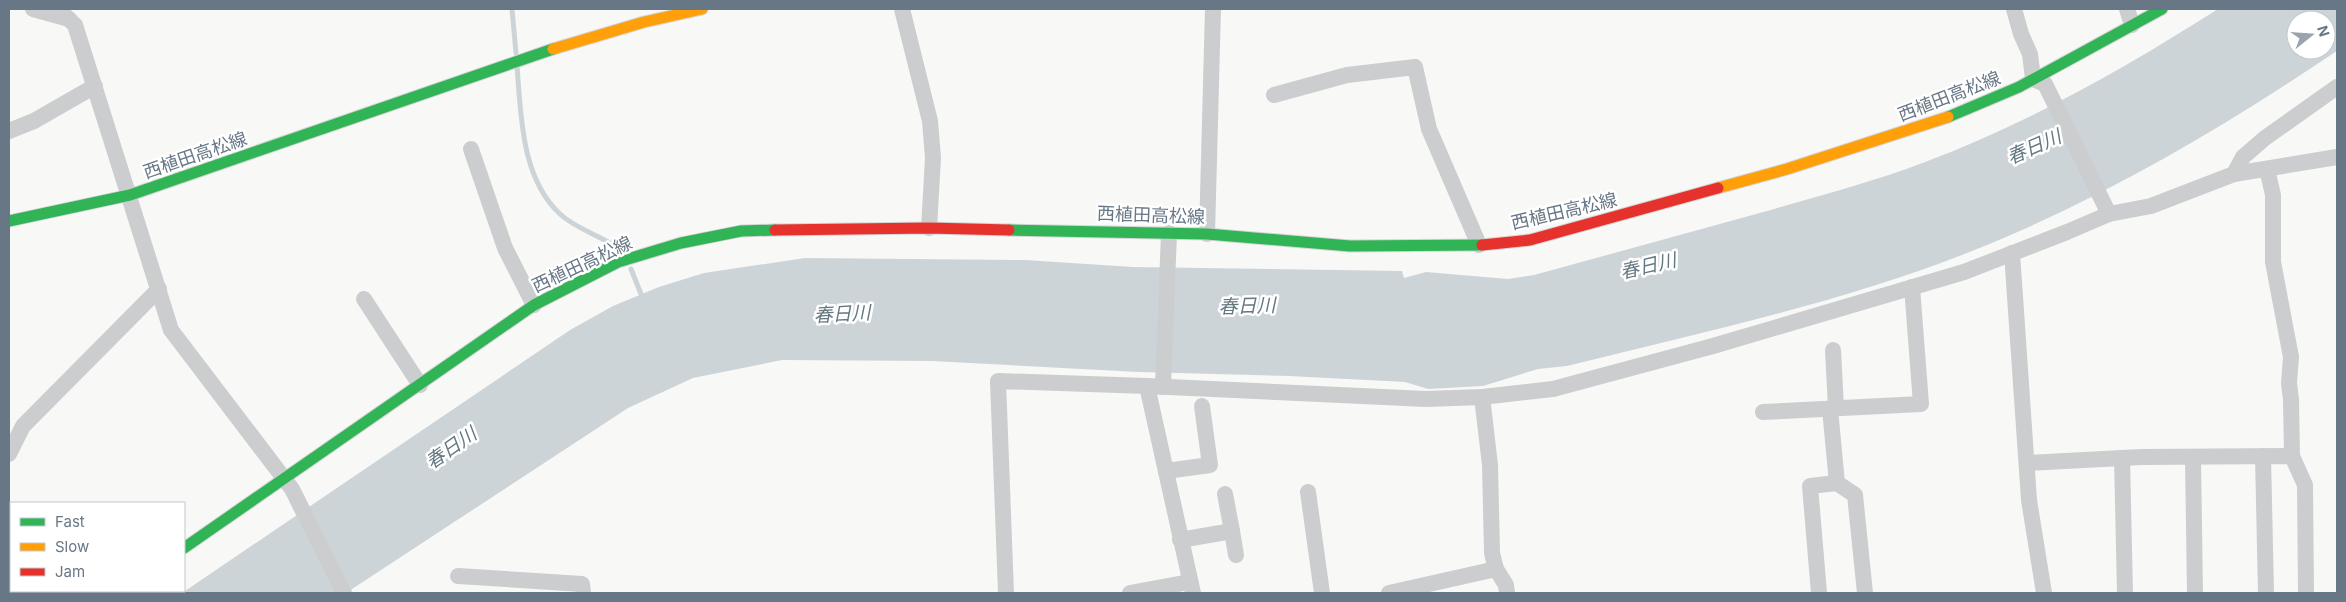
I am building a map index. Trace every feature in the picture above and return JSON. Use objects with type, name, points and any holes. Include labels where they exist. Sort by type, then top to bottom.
[{"type":"main road","name":"西植田高松線","points":[[9,221],[130,195],[201,172],[528,56],[644,22],[702,9]]},
{"type":"main road","name":"西植田高松線","points":[[185,547],[288,483],[420,385],[534,305],[618,262],[681,243],[741,231],[929,228],[1207,234],[1350,246],[1479,245],[1530,240],[1787,169],[1934,123],[2019,87],[2162,9]]},
{"type":"street","points":[[33,9],[64,14],[75,26],[130,195],[171,330],[288,483],[344,593]]},
{"type":"street","points":[[902,9],[930,121],[933,158],[929,228]]},
{"type":"street","points":[[1207,234],[1213,9]]},
{"type":"street","points":[[2014,9],[2021,34],[2030,54],[2033,79],[2045,84],[2107,208]]},
{"type":"street","points":[[2127,9],[2132,25]]},
{"type":"street","points":[[1274,95],[1347,75],[1415,67],[1429,129],[1479,245]]},
{"type":"street","points":[[9,130],[34,121],[95,86]]},
{"type":"street","points":[[2234,174],[2243,158],[2265,138],[2337,87]]},
{"type":"street","points":[[471,149],[505,248],[534,305]]},
{"type":"street","points":[[1006,593],[998,381],[1155,386],[1426,399],[1482,397],[1553,389],[1964,272],[2012,253],[2107,208],[2151,206],[2234,174],[2337,157]]},
{"type":"street","points":[[2268,169],[2272,195],[2274,262],[2291,357],[2289,383],[2293,425],[2292,456],[2305,485],[2306,593]]},
{"type":"street","points":[[1130,593],[1191,588],[1166,471],[1155,386],[1169,233]]},
{"type":"street","points":[[2012,253],[2028,500],[2044,593]]},
{"type":"street","points":[[1763,412],[1921,404],[1912,287]]},
{"type":"street","points":[[9,454],[23,426],[159,288]]},
{"type":"street","points":[[364,299],[420,385]]},
{"type":"street","points":[[1833,350],[1833,408],[1837,483]]},
{"type":"street","points":[[1482,397],[1490,464],[1492,553],[1496,569],[1506,585],[1507,593]]},
{"type":"street","points":[[1166,471],[1210,465],[1202,406]]},
{"type":"street","points":[[2263,456],[2266,593]]},
{"type":"street","points":[[2027,463],[2122,458],[2292,456]]},
{"type":"street","points":[[2122,458],[2125,593]]},
{"type":"street","points":[[2193,458],[2195,593]]},
{"type":"street","points":[[1820,593],[1810,486],[1837,483],[1855,495],[1866,593]]},
{"type":"street","points":[[1308,492],[1322,593]]},
{"type":"street","points":[[1225,494],[1236,555]]},
{"type":"street","points":[[1180,540],[1232,531]]},
{"type":"street","points":[[1388,593],[1496,569]]},
{"type":"street","points":[[458,576],[582,584],[583,593]]},
{"type":"water","name":"春日川","points":[[2218,9],[2337,9],[2337,51],[2336,10],[2286,10],[2286,60],[2324,60],[2250,108],[2114,186],[2020,231],[1972,251],[1873,286],[1771,315],[1567,366],[1538,369],[1483,386],[1428,389],[1405,382],[1289,376],[1138,372],[932,361],[782,360],[693,378],[628,408],[346,593],[182,593],[570,330],[613,306],[659,287],[704,273],[805,258],[1025,260],[1133,267],[1402,271],[1404,278],[1426,272],[1508,279],[1534,275],[1883,177],[1964,147],[2002,130],[2112,73]]},
{"type":"waterway","points":[[512,9],[516,53]]},
{"type":"waterway","points":[[517,66],[525,145],[537,183],[547,199],[567,220],[619,249]]},
{"type":"waterway","points":[[631,269],[643,299]]},
{"type":"traffic: fast","points":[[1948,117],[2019,87],[2162,9]]},
{"type":"traffic: fast","points":[[9,221],[130,195],[553,49]]},
{"type":"traffic: fast","points":[[185,547],[534,305],[618,262],[681,243],[741,231],[775,230]]},
{"type":"traffic: fast","points":[[1009,230],[1207,234],[1350,246],[1482,245]]},
{"type":"traffic: slow","points":[[553,49],[644,22],[702,9]]},
{"type":"traffic: slow","points":[[1718,188],[1787,169],[1948,117]]},
{"type":"traffic: jam","points":[[1482,245],[1530,240],[1718,188]]},
{"type":"traffic: jam","points":[[775,230],[929,228],[1009,230]]}]
